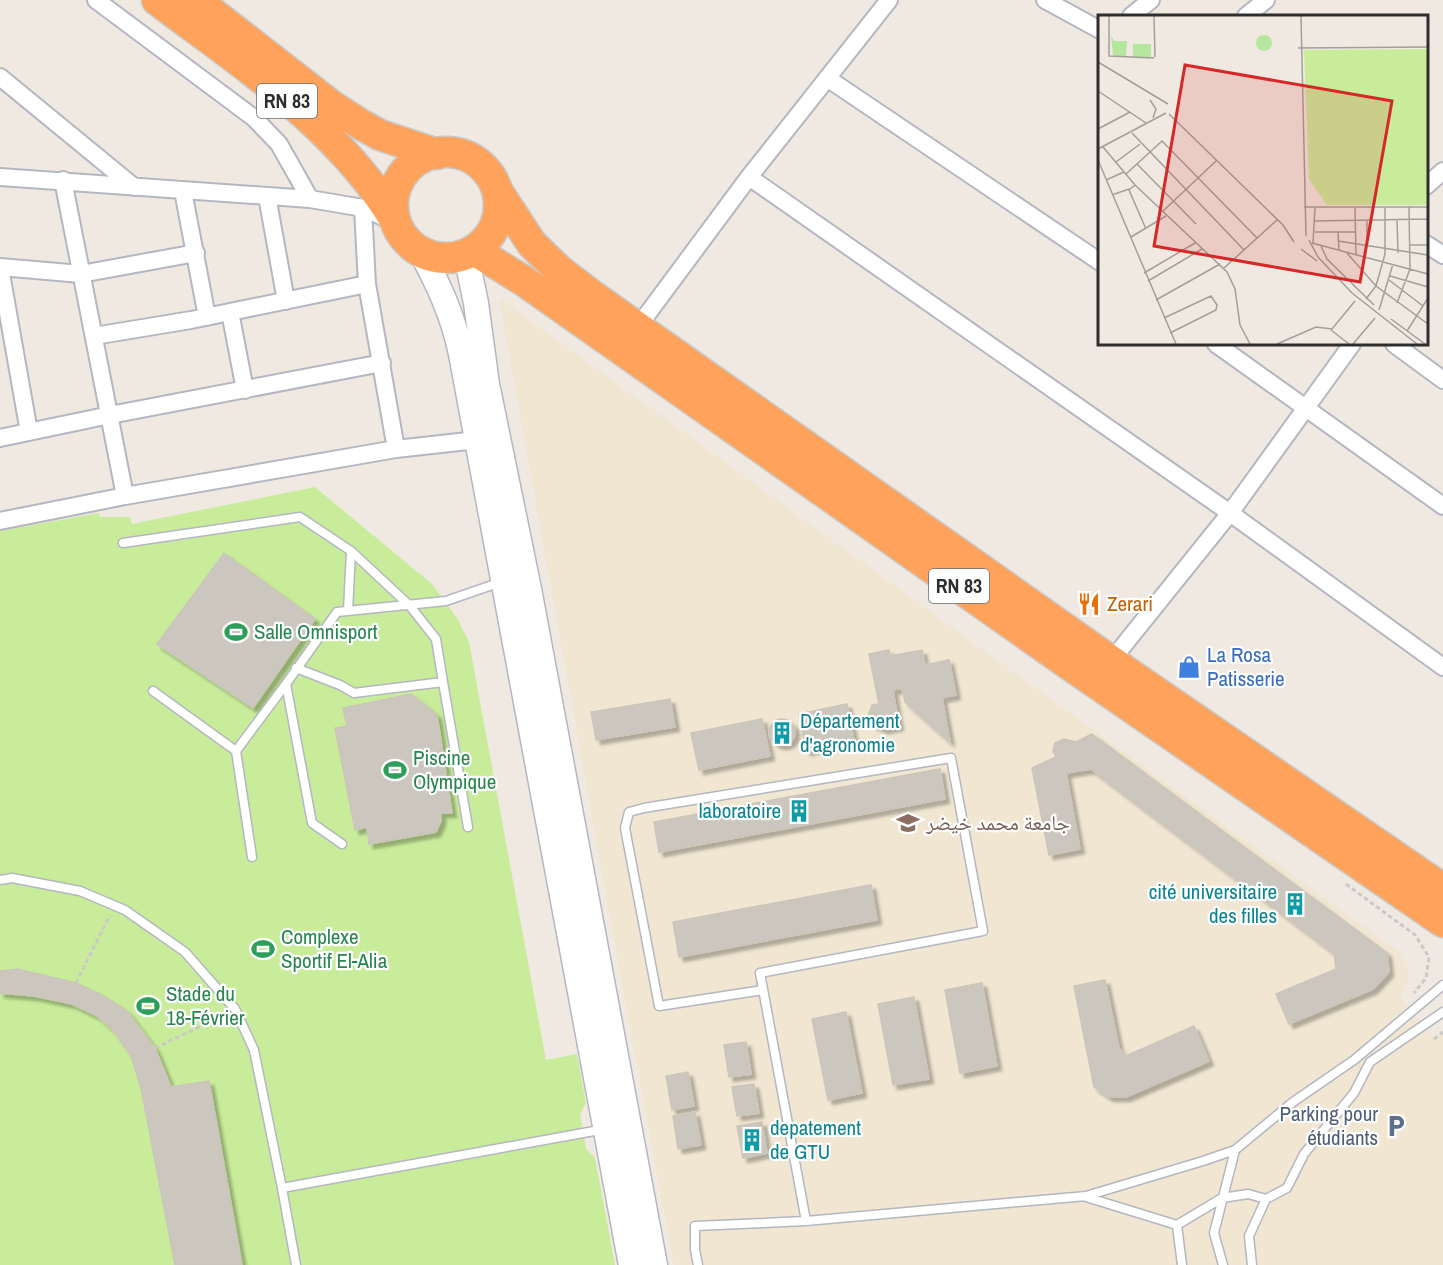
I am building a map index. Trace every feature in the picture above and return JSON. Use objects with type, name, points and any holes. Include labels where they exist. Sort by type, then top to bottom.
[{"type":"highway","name":"RN 83","points":[[157,0],[314,123],[343,151],[382,199],[396,222]]},
{"type":"highway","name":"RN 83","points":[[196,0],[331,105],[362,125],[380,135],[437,154]]},
{"type":"highway","points":[[437,154],[463,155],[475,161],[489,175],[498,192],[498,219],[489,237],[470,253],[450,258],[435,257],[421,252],[410,244],[396,222],[393,204],[397,187],[406,171],[420,160],[437,154]]},
{"type":"highway","name":"RN 83","points":[[498,192],[532,244],[559,270],[637,328],[1111,661],[1443,889]]},
{"type":"highway","name":"RN 83","points":[[470,253],[499,264],[1064,661],[1443,922]]},
{"type":"main road","points":[[421,252],[455,324],[631,1265]]},
{"type":"main road","points":[[470,253],[488,384],[531,601],[655,1265]]},
{"type":"street","points":[[96,0],[254,118],[279,144],[309,199]]},
{"type":"street","points":[[637,328],[749,177],[889,0]]},
{"type":"street","points":[[1046,0],[1098,29]]},
{"type":"street","points":[[1132,15],[1151,0]]},
{"type":"street","points":[[1247,15],[1266,0]]},
{"type":"street","points":[[0,76],[134,187]]},
{"type":"street","points":[[827,78],[1098,261]]},
{"type":"street","points":[[1428,184],[1443,171]]},
{"type":"street","points":[[0,177],[309,199],[363,208],[396,222]]},
{"type":"street","points":[[749,177],[1230,513],[1443,667]]},
{"type":"street","points":[[63,180],[125,496]]},
{"type":"street","points":[[183,190],[207,317]]},
{"type":"street","points":[[267,196],[286,301]]},
{"type":"street","points":[[363,208],[367,284],[396,449]]},
{"type":"street","points":[[1428,245],[1443,255]]},
{"type":"street","points":[[29,432],[0,267],[81,274],[196,253]]},
{"type":"street","points":[[94,336],[207,317],[367,284]]},
{"type":"street","points":[[230,312],[244,390]]},
{"type":"street","points":[[1217,345],[1443,506]]},
{"type":"street","points":[[1111,661],[1230,513],[1351,345]]},
{"type":"street","points":[[1395,345],[1443,380]]},
{"type":"street","points":[[0,438],[382,363]]},
{"type":"street","points":[[0,521],[125,496],[396,449],[477,440]]},
{"type":"lane","points":[[123,543],[300,517],[351,551],[410,606],[436,639],[468,827]]},
{"type":"lane","points":[[348,611],[351,551]]},
{"type":"lane","points":[[252,857],[236,751],[337,612],[446,601],[504,580]]},
{"type":"lane","points":[[296,668],[340,685],[354,693],[444,682]]},
{"type":"lane","points":[[286,684],[312,823],[342,844]]},
{"type":"lane","points":[[153,691],[236,751]]},
{"type":"lane","points":[[763,990],[659,1006],[625,828],[629,813],[644,808],[951,758],[983,931],[760,973],[806,1221]]},
{"type":"lane","points":[[0,880],[12,878],[80,891],[125,910],[185,952],[235,1009],[254,1050],[296,1265]]},
{"type":"lane","points":[[698,1265],[695,1250],[695,1226],[806,1221],[1086,1196],[1235,1150],[1293,1102],[1354,1060],[1443,985]]},
{"type":"lane","points":[[1252,1265],[1249,1236],[1266,1199],[1287,1188],[1304,1154],[1354,1093],[1370,1062],[1443,1012]]},
{"type":"lane","points":[[282,1188],[606,1129]]},
{"type":"lane","points":[[1223,1265],[1214,1233],[1235,1150]]},
{"type":"lane","points":[[1086,1196],[1177,1225],[1222,1198],[1248,1194],[1266,1199]]},
{"type":"lane","points":[[1177,1225],[1182,1265]]},
{"type":"path","points":[[76,983],[115,906]]},
{"type":"path","points":[[155,1048],[235,1009]]},
{"type":"path","points":[[1434,1039],[1443,1032]]},
{"type":"shaded area","name":"جامعة محمد خيضر","points":[[499,298],[1399,952],[1407,964],[1409,978],[1401,999],[1434,1039],[1443,1033],[1443,1265],[674,1265]]},
{"type":"green space","name":"Complexe Sportif El-Alia","points":[[315,487],[432,584],[457,618],[469,642],[546,1060],[577,1054],[586,1103],[580,1114],[586,1149],[595,1158],[615,1265],[0,1265],[0,531],[99,513],[100,517],[130,517],[132,524]]},
{"type":"building","name":"Salle Omnisport","points":[[224,553],[315,619],[253,708],[157,644]]},
{"type":"building","points":[[889,650],[890,656],[922,650],[925,665],[949,660],[956,695],[942,698],[950,742],[905,702],[902,688],[893,690],[899,726],[884,729],[873,725],[868,716],[872,705],[879,704],[869,654]]},
{"type":"building","name":"Piscine Olympique","points":[[411,694],[437,715],[452,813],[441,813],[441,821],[436,832],[369,844],[367,827],[355,830],[335,728],[347,726],[343,708]]},
{"type":"building","points":[[670,699],[675,727],[596,740],[591,712]]},
{"type":"building","points":[[847,704],[854,741],[806,751],[799,714]]},
{"type":"building","points":[[762,719],[770,756],[699,770],[691,733]]},
{"type":"building","name":"Département d'agronomie","points":[[782,719],[791,723],[795,732],[791,741],[782,745],[773,741],[769,732],[773,723]]},
{"type":"building","name":"cité universitaire des filles","points":[[1092,734],[1387,953],[1389,972],[1373,989],[1289,1024],[1276,994],[1336,969],[1334,953],[1091,769],[1066,773],[1080,849],[1049,855],[1032,768],[1056,757],[1053,751],[1055,743],[1064,739],[1076,742]]},
{"type":"building","name":"laboratoire","points":[[940,769],[945,799],[659,852],[654,822]]},
{"type":"building","points":[[871,885],[877,920],[679,957],[673,922]]},
{"type":"building","points":[[18,969],[76,983],[102,995],[127,1011],[155,1048],[171,1087],[209,1081],[242,1265],[175,1265],[141,1088],[131,1056],[114,1031],[97,1016],[72,1004],[34,996],[0,993],[0,971]]},
{"type":"building","points":[[1105,980],[1119,1048],[1126,1056],[1194,1026],[1209,1061],[1126,1097],[1109,1097],[1094,1087],[1074,986]]},
{"type":"building","points":[[982,983],[997,1066],[960,1073],[945,990]]},
{"type":"building","points":[[914,997],[929,1079],[893,1085],[878,1004]]},
{"type":"building","points":[[846,1012],[862,1093],[828,1100],[812,1019]]},
{"type":"building","name":"depatement de GTU","points":[[746,1042],[751,1074],[729,1077],[724,1045]]},
{"type":"building","points":[[688,1072],[694,1106],[672,1110],[666,1076]]},
{"type":"building","name":"depatement de GTU","points":[[754,1084],[759,1113],[737,1116],[732,1087]]},
{"type":"building","points":[[695,1112],[701,1145],[678,1149],[673,1116]]},
{"type":"building","name":"depatement de GTU","points":[[762,1122],[767,1153],[743,1158],[737,1126]]},
{"type":"place","name":"Zerari","points":[[1089,604]]},
{"type":"place","name":"Salle Omnisport","points":[[236,632]]},
{"type":"place","name":"La Rosa Patisserie","points":[[1189,667]]},
{"type":"place","name":"Département d'agronomie","points":[[782,733]]},
{"type":"place","name":"Piscine Olympique","points":[[395,770]]},
{"type":"place","name":"laboratoire","points":[[799,811]]},
{"type":"place","name":"جامعة محمد خيضر","points":[[908,823]]},
{"type":"place","name":"cité universitaire des filles","points":[[1295,904]]},
{"type":"place","name":"Complexe Sportif El-Alia","points":[[263,949]]},
{"type":"place","name":"Stade du 18-Février","points":[[148,1006]]},
{"type":"place","name":"Parking pour étudiants","points":[[1396,1126]]},
{"type":"place","name":"depatement de GTU","points":[[752,1140]]}]
